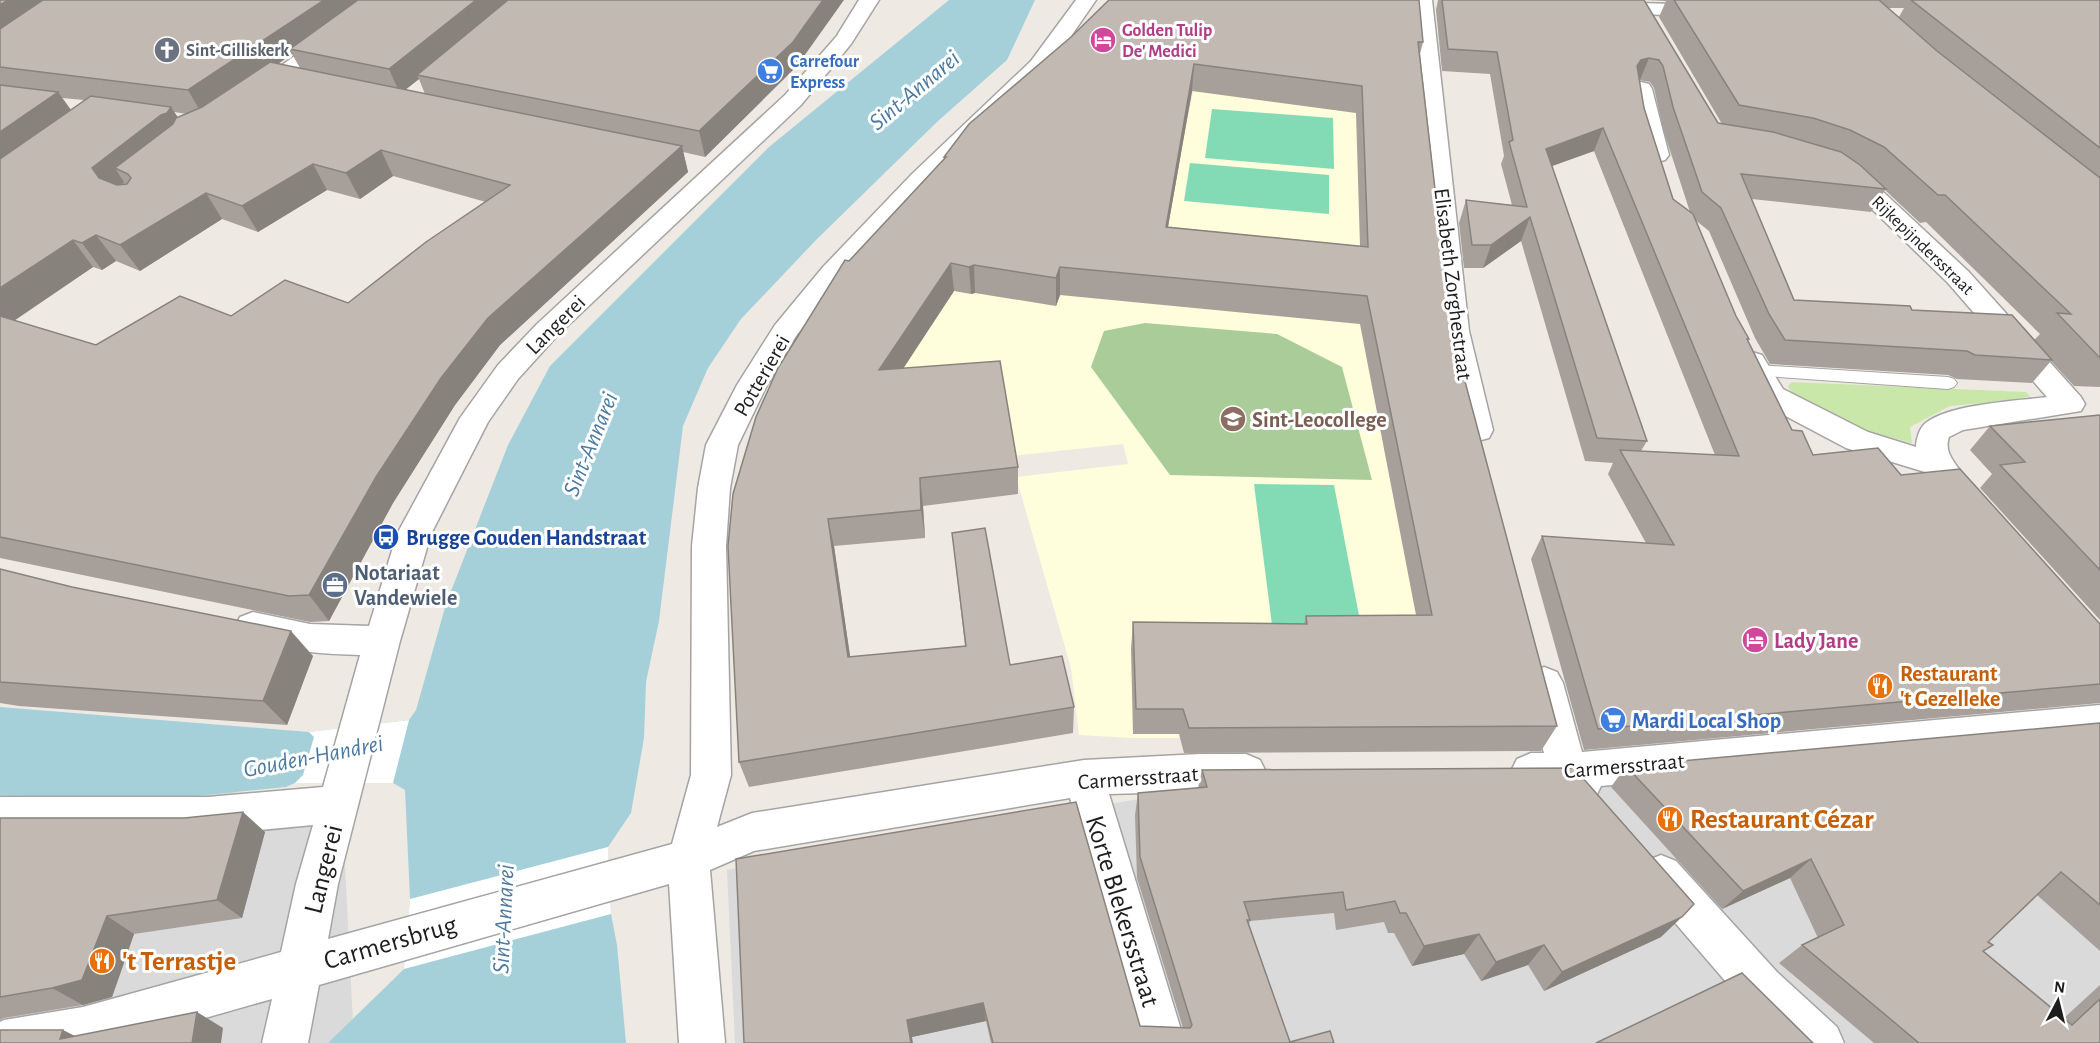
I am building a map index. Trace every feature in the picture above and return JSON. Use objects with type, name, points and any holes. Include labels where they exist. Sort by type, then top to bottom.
[{"type":"street","points":[[243,102],[388,0]]},
{"type":"street","name":"Langerei","points":[[285,1043],[317,884],[382,641],[414,534],[475,418],[508,372],[547,330],[793,100],[843,40],[869,0]]},
{"type":"street","name":"Potterierei","points":[[688,859],[711,775],[709,546],[714,488],[722,445],[752,385],[784,331],[832,273],[921,179],[1039,66],[1086,0]]},
{"type":"street","name":"Elisabeth Zorghestraat","points":[[1424,1],[1455,331],[1466,386],[1484,454]]},
{"type":"street","points":[[1584,8],[1722,12]]},
{"type":"street","points":[[1642,10],[1653,29]]},
{"type":"street","points":[[279,78],[302,83]]},
{"type":"street","points":[[1641,89],[1649,130],[1665,179]]},
{"type":"street","name":"Rijkepijndersstraat","points":[[1817,162],[1838,168],[1857,181],[1958,277],[2070,404],[1957,420],[1936,430],[1931,443],[1936,464]]},
{"type":"street","points":[[689,163],[720,169]]},
{"type":"street","points":[[1739,339],[1772,396],[1857,440],[1936,464],[1967,499]]},
{"type":"street","points":[[216,620],[310,639],[382,641]]},
{"type":"street","points":[[1538,658],[1568,771],[1606,814]]},
{"type":"street","name":"Carmersstraat","points":[[1497,771],[1568,771],[2100,722]]},
{"type":"street","name":"Carmersstraat","points":[[688,859],[752,832],[1084,778],[1200,772],[1279,772]]},
{"type":"street","name":"Korte Blekersstraat","points":[[1084,778],[1162,1043]]},
{"type":"street","points":[[0,816],[208,816],[294,807],[339,806]]},
{"type":"street","points":[[1637,849],[1761,988],[1821,1043]]},
{"type":"street","points":[[688,859],[702,1043]]},
{"type":"street","name":"Carmersbrug","points":[[4,1043],[83,1030],[688,859]]},
{"type":"lane","points":[[1757,371],[1948,383]]},
{"type":"lane","points":[[1772,396],[1786,426]]},
{"type":"shaded area","name":"Sint-Leocollege","points":[[1196,79],[1416,109],[1430,249],[1542,737],[1133,738],[1079,735],[1071,668],[1016,477],[1128,464],[1123,444],[1011,456],[944,394],[816,343],[1186,125]]},
{"type":"shaded area","points":[[2100,740],[2100,1043],[735,1043],[727,870],[1151,797]]},
{"type":"shaded area","points":[[0,764],[342,805],[354,1043],[0,1043]]},
{"type":"green space","points":[[1212,109],[1333,118],[1334,169],[1205,158]]},
{"type":"green space","points":[[1190,163],[1329,175],[1329,214],[1184,201]]},
{"type":"green space","points":[[1145,323],[1277,334],[1342,367],[1372,480],[1170,475],[1091,367],[1104,331]]},
{"type":"green space","points":[[1792,382],[2026,392],[2030,396],[2016,400],[1950,406],[1910,427],[1912,443],[1847,426],[1792,395],[1788,386]]},
{"type":"green space","points":[[1254,484],[1334,485],[1361,626],[1272,625]]},
{"type":"water","points":[[949,0],[1035,0],[1007,60],[938,121],[816,240],[741,319],[708,368],[683,426],[659,621],[646,682],[644,738],[631,813],[608,847],[611,914],[617,945],[626,1043],[328,1043],[404,969],[410,899],[405,790],[393,783],[295,783],[286,787],[145,801],[0,795],[0,707],[309,732],[409,720],[416,710],[446,604],[508,445],[550,366],[769,147]]},
{"type":"pier","points":[[409,720],[393,783],[295,783],[303,775],[314,737],[309,732]]},
{"type":"pier","points":[[608,847],[611,914],[404,969],[410,899]]},
{"type":"building","name":"Sint-Gilliskerk","points":[[43,0],[324,0],[188,90],[0,67],[0,29]]},
{"type":"building","points":[[358,0],[476,0],[389,69],[290,49]]},
{"type":"building","points":[[508,0],[823,0],[793,42],[699,131],[417,75]]},
{"type":"building","points":[[1109,0],[1419,0],[1423,42],[1418,42],[1450,319],[1557,726],[1189,728],[1183,709],[1136,709],[1133,622],[1307,624],[1306,616],[1432,615],[1367,296],[1060,267],[1056,278],[951,263],[879,370],[1000,361],[1018,467],[920,478],[921,510],[828,519],[848,657],[966,646],[952,533],[985,528],[1010,665],[1062,656],[1074,707],[739,762],[728,546],[733,494],[756,417],[778,368],[845,260],[849,261],[946,157],[944,157],[969,124],[1071,37]],"holes":[[[1194,64],[1362,86],[1368,247],[1166,227]]]},
{"type":"building","points":[[1442,0],[1644,0],[1718,123],[1773,132],[1841,152],[1860,165],[1886,189],[1741,174],[1794,300],[1910,306],[1912,310],[2012,315],[2052,360],[1975,355],[1967,351],[1785,340],[1769,314],[1721,208],[1702,192],[1673,107],[1663,66],[1659,60],[1649,58],[1641,60],[1637,66],[1644,108],[1673,199],[1693,214],[1736,316],[1792,430],[1802,431],[1813,455],[1878,448],[1901,475],[1960,469],[2100,624],[2100,684],[1598,729],[1542,536],[1674,545],[1620,450],[1739,456],[1603,128],[1546,149],[1647,441],[1597,438],[1530,217],[1491,245],[1472,245],[1466,200],[1527,207],[1509,142],[1513,140],[1497,52],[1448,49]]},
{"type":"building","points":[[1674,0],[1879,0],[1937,51],[2100,178],[2100,358],[2057,313],[2071,314],[1945,195],[1938,195],[1884,147],[1850,130],[1813,118],[1739,105]]},
{"type":"building","points":[[1911,0],[2100,0],[2100,148]]},
{"type":"building","points":[[270,62],[682,146],[488,318],[441,378],[376,477],[309,595],[289,596],[0,537],[0,316],[96,345],[180,296],[231,316],[285,280],[348,303],[426,242],[510,185],[381,150],[346,173],[313,164],[242,206],[206,193],[120,245],[96,235],[82,243],[73,240],[0,288],[0,159],[91,96],[171,107],[167,113],[161,115],[92,168],[99,178],[117,185],[127,184],[131,178],[128,174],[115,168],[173,124],[176,118],[202,107]]},
{"type":"building","points":[[0,85],[58,92],[0,132]]},
{"type":"building","points":[[2100,415],[2100,570],[2000,465],[2025,462],[1990,426]]},
{"type":"building","points":[[0,569],[72,587],[291,631],[263,701],[0,682]]},
{"type":"building","points":[[2100,723],[2100,905],[2061,872],[1988,942],[1993,945],[1983,951],[2072,1025],[2100,999],[2100,1043],[1919,1043],[1802,945],[1844,925],[1811,859],[1743,891],[1626,766]]},
{"type":"building","points":[[1574,768],[1694,904],[1682,917],[1562,972],[1544,945],[1496,962],[1479,934],[1424,946],[1406,913],[1400,913],[1395,901],[1346,910],[1343,892],[1244,902],[1250,920],[1247,920],[1290,1042],[1330,1031],[1334,1043],[993,1043],[983,1003],[907,1020],[911,1043],[744,1043],[736,859],[1076,802],[1140,1026],[1190,1028],[1192,1025],[1140,857],[1138,793],[1207,787],[1202,770]]},
{"type":"building","points":[[243,812],[217,900],[107,916],[82,980],[0,997],[0,818],[184,818]]},
{"type":"building","points":[[1742,973],[1813,1043],[1596,1043]]},
{"type":"building","points":[[197,1012],[192,1043],[0,1043],[0,1030],[63,1030],[60,1039]]},
{"type":"place","name":"Golden Tulip De' Medici","points":[[1103,40]]},
{"type":"place","name":"Sint-Gilliskerk","points":[[167,50]]},
{"type":"place","name":"Carrefour Express","points":[[770,71]]},
{"type":"place","name":"Sint-Leocollege","points":[[1233,419]]},
{"type":"place","name":"Brugge Gouden Handstraat","points":[[386,537]]},
{"type":"place","name":"Notariaat Vandewiele","points":[[335,585]]},
{"type":"place","name":"Lady Jane","points":[[1755,640]]},
{"type":"place","name":"Restaurant 't Gezelleke","points":[[1880,686]]},
{"type":"place","name":"Mardi Local Shop","points":[[1613,720]]},
{"type":"place","name":"Restaurant Cézar","points":[[1670,819]]},
{"type":"place","name":"'t Terrastje","points":[[102,961]]},
{"type":"water label","name":"Sint-Annarei","points":[[914,90]]},
{"type":"water label","name":"Sint-Annarei","points":[[590,444]]},
{"type":"water label","name":"Gouden-Handrei","points":[[313,756]]},
{"type":"water label","name":"Sint-Annarei","points":[[503,919]]}]
